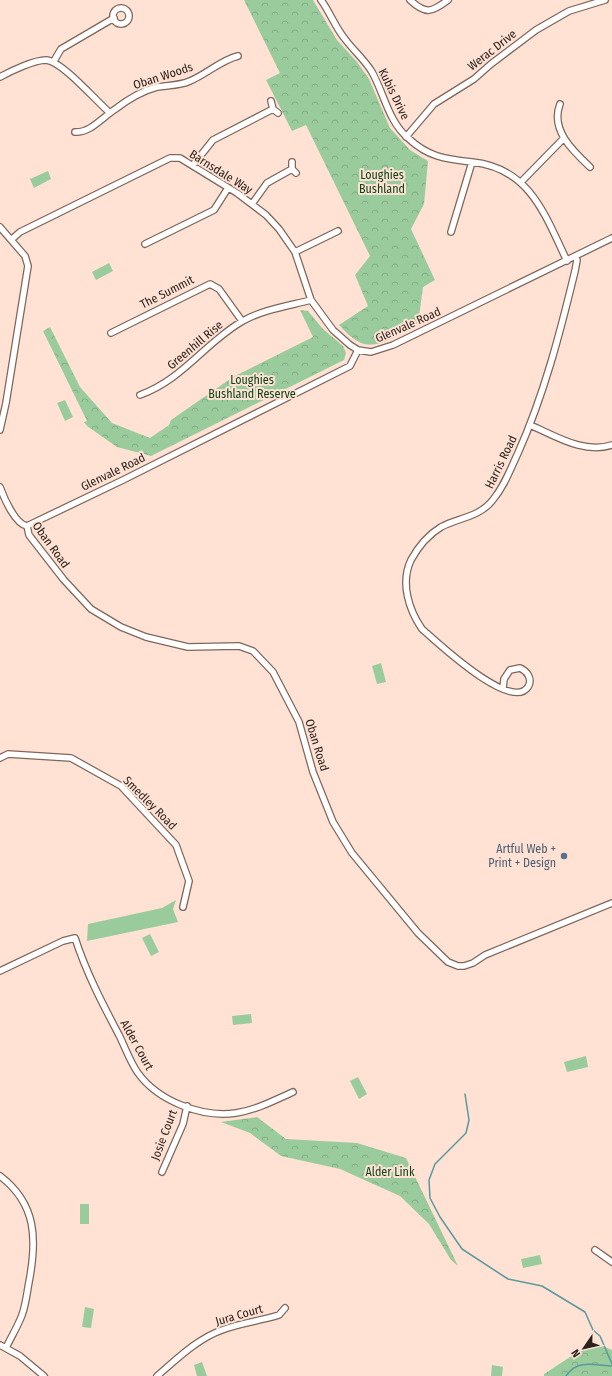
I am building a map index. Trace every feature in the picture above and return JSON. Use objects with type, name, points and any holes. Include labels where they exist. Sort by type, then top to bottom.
[{"type":"street","name":"Kubis Drive","points":[[321,0],[344,38],[371,70],[390,113],[406,137],[423,150],[442,159],[489,165],[503,170],[522,182],[541,208],[566,261]]},
{"type":"street","points":[[410,0],[422,10],[429,10],[436,9],[448,0]]},
{"type":"street","name":"Werac Drive","points":[[406,137],[434,104],[474,79],[491,64],[536,30],[561,14],[591,2],[605,0]]},
{"type":"street","points":[[54,61],[61,49],[114,18]]},
{"type":"street","name":"Oban Woods","points":[[75,132],[81,132],[90,128],[134,96],[156,88],[178,85],[190,81],[228,59],[238,56]]},
{"type":"street","points":[[0,77],[37,62],[44,60],[54,61],[110,113]]},
{"type":"street","points":[[271,101],[272,109],[278,113]]},
{"type":"street","points":[[560,104],[557,111],[558,123],[564,138],[590,167]]},
{"type":"street","points":[[193,165],[213,140],[272,109]]},
{"type":"street","points":[[522,182],[564,138]]},
{"type":"street","name":"Barnsdale Way","points":[[12,239],[20,232],[170,158],[180,158],[252,204],[266,215],[279,229],[295,252],[311,300],[333,330],[358,350]]},
{"type":"street","points":[[252,204],[267,183],[294,171],[292,162]]},
{"type":"street","points":[[451,232],[472,162]]},
{"type":"street","points":[[146,244],[214,210],[228,188]]},
{"type":"street","points":[[0,227],[12,239],[25,256],[28,266],[0,430]]},
{"type":"street","points":[[295,252],[339,230]]},
{"type":"street","name":"Glenvale Road","points":[[27,526],[123,480],[350,366],[358,350],[371,352],[382,350],[612,238]]},
{"type":"street","name":"Harris Road","points":[[504,689],[504,679],[510,670],[520,668],[527,673],[530,679],[529,686],[524,691],[513,693],[491,684],[422,629],[415,618],[408,601],[406,582],[410,562],[418,546],[441,527],[475,514],[491,503],[502,490],[530,425],[550,366],[566,311],[577,260],[575,257]]},
{"type":"street","name":"The Summit","points":[[111,333],[206,284],[210,284],[219,289],[242,321]]},
{"type":"street","name":"Greenhill Rise","points":[[140,395],[165,384],[180,373],[218,338],[242,321],[266,312],[311,300]]},
{"type":"street","points":[[530,425],[584,447],[594,448],[612,445]]},
{"type":"street","name":"Oban Road","points":[[0,488],[9,509],[21,524],[27,526],[29,535],[64,580],[91,609],[121,627],[146,637],[188,647],[239,646],[253,651],[258,656],[273,672],[299,722],[313,772],[333,822],[352,853],[418,933],[448,962],[458,966],[473,963],[485,955],[612,903]]},
{"type":"street","name":"Smedley Road","points":[[0,758],[8,754],[71,758],[121,786],[176,845],[189,881],[183,907]]},
{"type":"street","name":"Alder Court","points":[[0,971],[63,941],[75,938],[86,971],[138,1073],[152,1088],[167,1098],[187,1106],[210,1112],[236,1113],[252,1110],[293,1092]]},
{"type":"street","name":"Josie Court","points":[[162,1172],[183,1124],[187,1106]]},
{"type":"street","points":[[0,1176],[14,1190],[23,1202],[31,1219],[34,1241],[32,1265],[24,1308],[6,1348]]},
{"type":"street","points":[[595,1250],[612,1262]]},
{"type":"street","name":"Jura Court","points":[[157,1376],[198,1342],[222,1329],[279,1315],[285,1308]]},
{"type":"street","points":[[0,1345],[20,1356],[44,1376]]},
{"type":"green space","name":"Loughies Bushland","points":[[244,0],[313,0],[337,40],[357,62],[369,79],[390,128],[410,150],[428,161],[424,204],[411,229],[435,280],[423,287],[418,324],[391,339],[368,345],[358,342],[352,338],[339,325],[368,306],[355,275],[370,256],[306,125],[292,131],[266,80],[280,73]]},
{"type":"green space","points":[[48,171],[51,179],[34,188],[30,179]]},
{"type":"green space","points":[[109,263],[113,271],[96,280],[92,272]]},
{"type":"green space","name":"Loughies Bushland Reserve","points":[[300,310],[308,311],[323,329],[343,346],[346,353],[344,360],[151,456],[117,447],[87,426],[84,422],[87,421],[43,331],[50,327],[80,387],[112,423],[150,438],[169,425],[171,420],[233,377],[313,337]]},
{"type":"green space","points":[[65,400],[73,417],[65,421],[57,403]]},
{"type":"green space","points":[[381,663],[386,682],[377,684],[372,666]]},
{"type":"green space","points":[[176,900],[173,909],[178,922],[87,941],[88,924],[162,908]]},
{"type":"green space","points":[[150,934],[159,952],[151,956],[142,938]]},
{"type":"green space","points":[[251,1014],[252,1023],[233,1025],[232,1016]]},
{"type":"green space","points":[[586,1056],[588,1067],[567,1072],[564,1062]]},
{"type":"green space","points":[[358,1077],[367,1094],[359,1099],[350,1081]]},
{"type":"green space","name":"Alder Link","points":[[257,1117],[286,1139],[357,1143],[406,1158],[458,1266],[451,1260],[429,1224],[400,1196],[340,1169],[281,1156],[250,1133],[221,1122]]},
{"type":"green space","points":[[80,1204],[89,1204],[89,1224],[80,1224]]},
{"type":"green space","points":[[540,1255],[542,1264],[523,1268],[521,1259]]},
{"type":"green space","points":[[85,1307],[94,1309],[91,1328],[82,1327]]},
{"type":"green space","points":[[593,1342],[612,1350],[612,1376],[544,1376],[544,1374]]},
{"type":"green space","points":[[202,1362],[207,1376],[197,1376],[194,1365]]},
{"type":"green space","points":[[492,1365],[503,1367],[502,1376],[491,1376]]},
{"type":"waterway","points":[[465,1094],[469,1120],[466,1133],[435,1164],[429,1180],[430,1198],[440,1217],[462,1249],[508,1279],[542,1286],[585,1312],[593,1330],[600,1336],[612,1364]]},
{"type":"waterway","points":[[566,1376],[575,1367],[581,1365],[593,1364],[612,1366]]},
{"type":"place","name":"Artful Web + Print + Design","points":[[564,856]]}]
